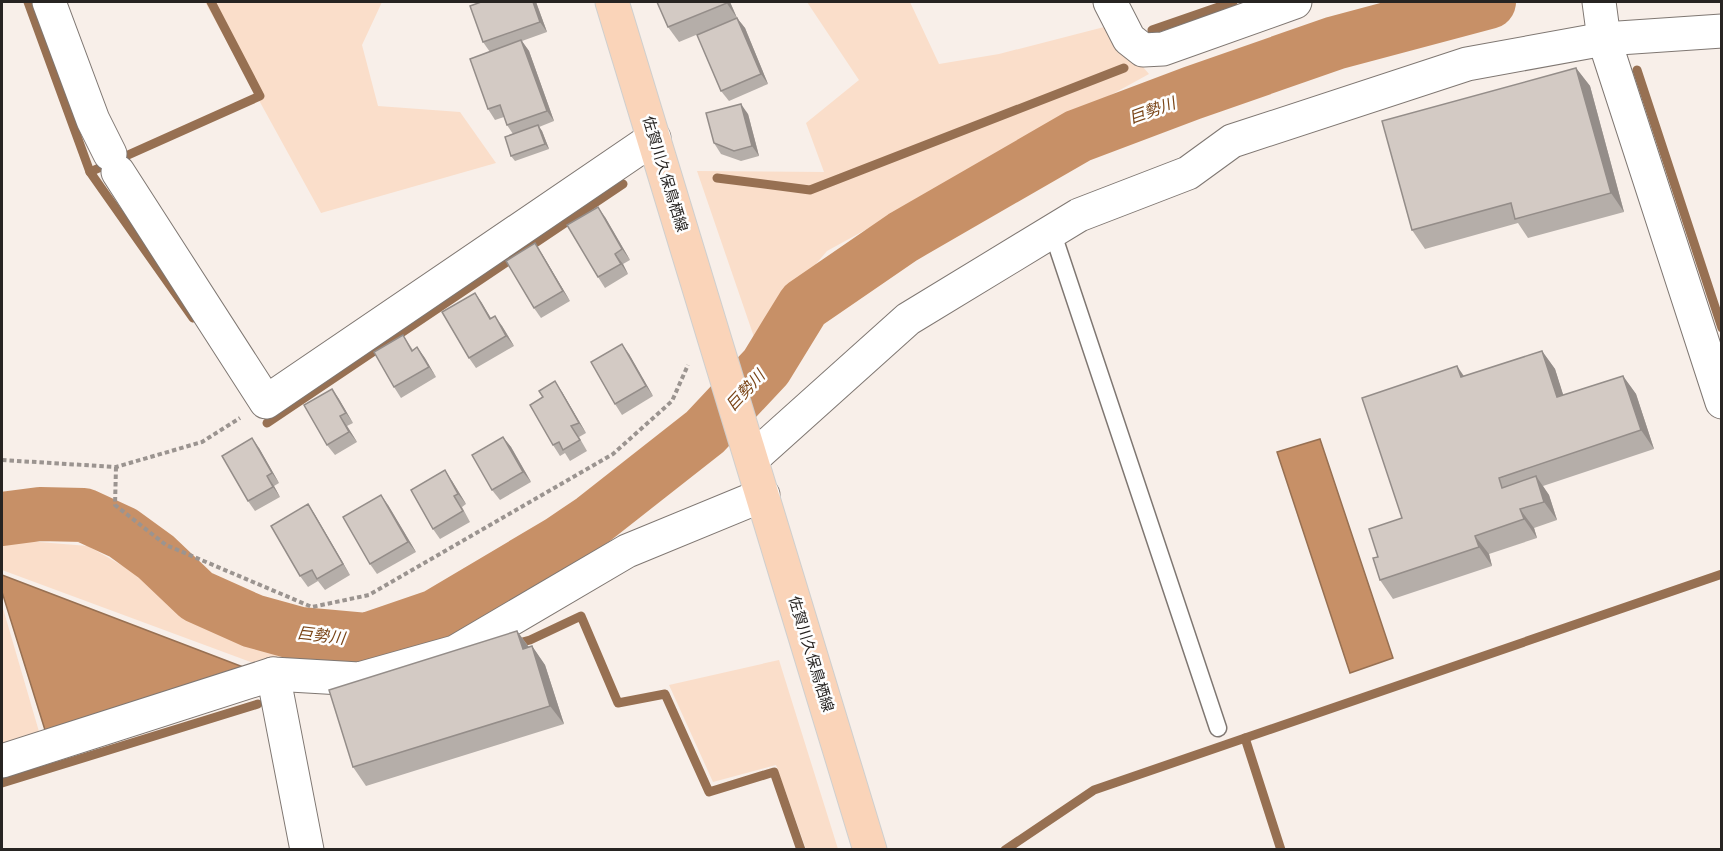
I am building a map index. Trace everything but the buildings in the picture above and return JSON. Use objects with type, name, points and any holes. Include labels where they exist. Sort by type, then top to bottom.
[{"type":"main road","name":"佐賀川久保鳥栖線","points":[[612,2],[870,849]]},
{"type":"street","points":[[49,2],[93,120],[114,163],[266,402],[654,138]]},
{"type":"street","points":[[1110,2],[1130,39],[1143,50],[1163,49],[1295,2]]},
{"type":"street","points":[[1599,2],[1604,39],[1722,402]]},
{"type":"street","points":[[752,459],[908,319],[1079,215],[1188,173],[1232,141],[1467,64],[1604,39],[1722,31]]},
{"type":"street","points":[[2,761],[273,674],[359,679],[455,652],[627,551],[763,495]]},
{"type":"street","points":[[273,674],[307,849]]},
{"type":"lane","points":[[1052,231],[1218,728]]},
{"type":"path","points":[[116,467],[115,505],[166,545],[312,607],[369,595],[613,454],[672,401],[692,357],[717,347]]},
{"type":"path","points":[[2,460],[116,467],[202,442],[266,402]]},
{"type":"shaded area","points":[[205,2],[382,2],[362,45],[378,106],[460,112],[496,163],[321,213]]},
{"type":"shaded area","points":[[807,2],[910,2],[939,64],[999,54],[1108,26],[1149,74],[827,251],[754,337],[697,171],[824,172],[806,123],[859,80]]},
{"type":"shaded area","points":[[1320,439],[1393,658],[1350,673],[1277,452]]},
{"type":"shaded area","points":[[2,539],[88,546],[184,601],[304,653],[264,667],[2,570]]},
{"type":"shaded area","points":[[2,575],[243,667],[45,730],[2,592]]},
{"type":"shaded area","points":[[2,605],[40,735],[2,752]]},
{"type":"shaded area","points":[[779,660],[838,849],[806,849],[776,765],[713,782],[669,685]]},
{"type":"waterway","points":[[28,2],[90,172],[193,318]]},
{"type":"waterway","points":[[90,172],[260,96],[211,2]]},
{"type":"waterway","points":[[1152,30],[1233,2]]},
{"type":"waterway","name":"巨勢川","points":[[2,519],[40,514],[84,515],[123,533],[156,557],[197,596],[253,621],[300,634],[366,640],[436,616],[559,543],[593,520],[705,432],[766,367],[804,305],[903,237],[1078,136],[1335,43],[1489,2]]},
{"type":"waterway","points":[[717,178],[810,190],[1124,68]]},
{"type":"waterway","points":[[1637,70],[1722,328]]},
{"type":"waterway","points":[[267,423],[623,184]]},
{"type":"waterway","points":[[1005,850],[1094,790],[1722,574]]},
{"type":"waterway","points":[[515,644],[530,640],[581,616],[618,703],[665,694],[709,792],[774,772],[801,850]]},
{"type":"waterway","points":[[2,783],[258,704]]},
{"type":"waterway","points":[[1245,738],[1281,850]]}]
